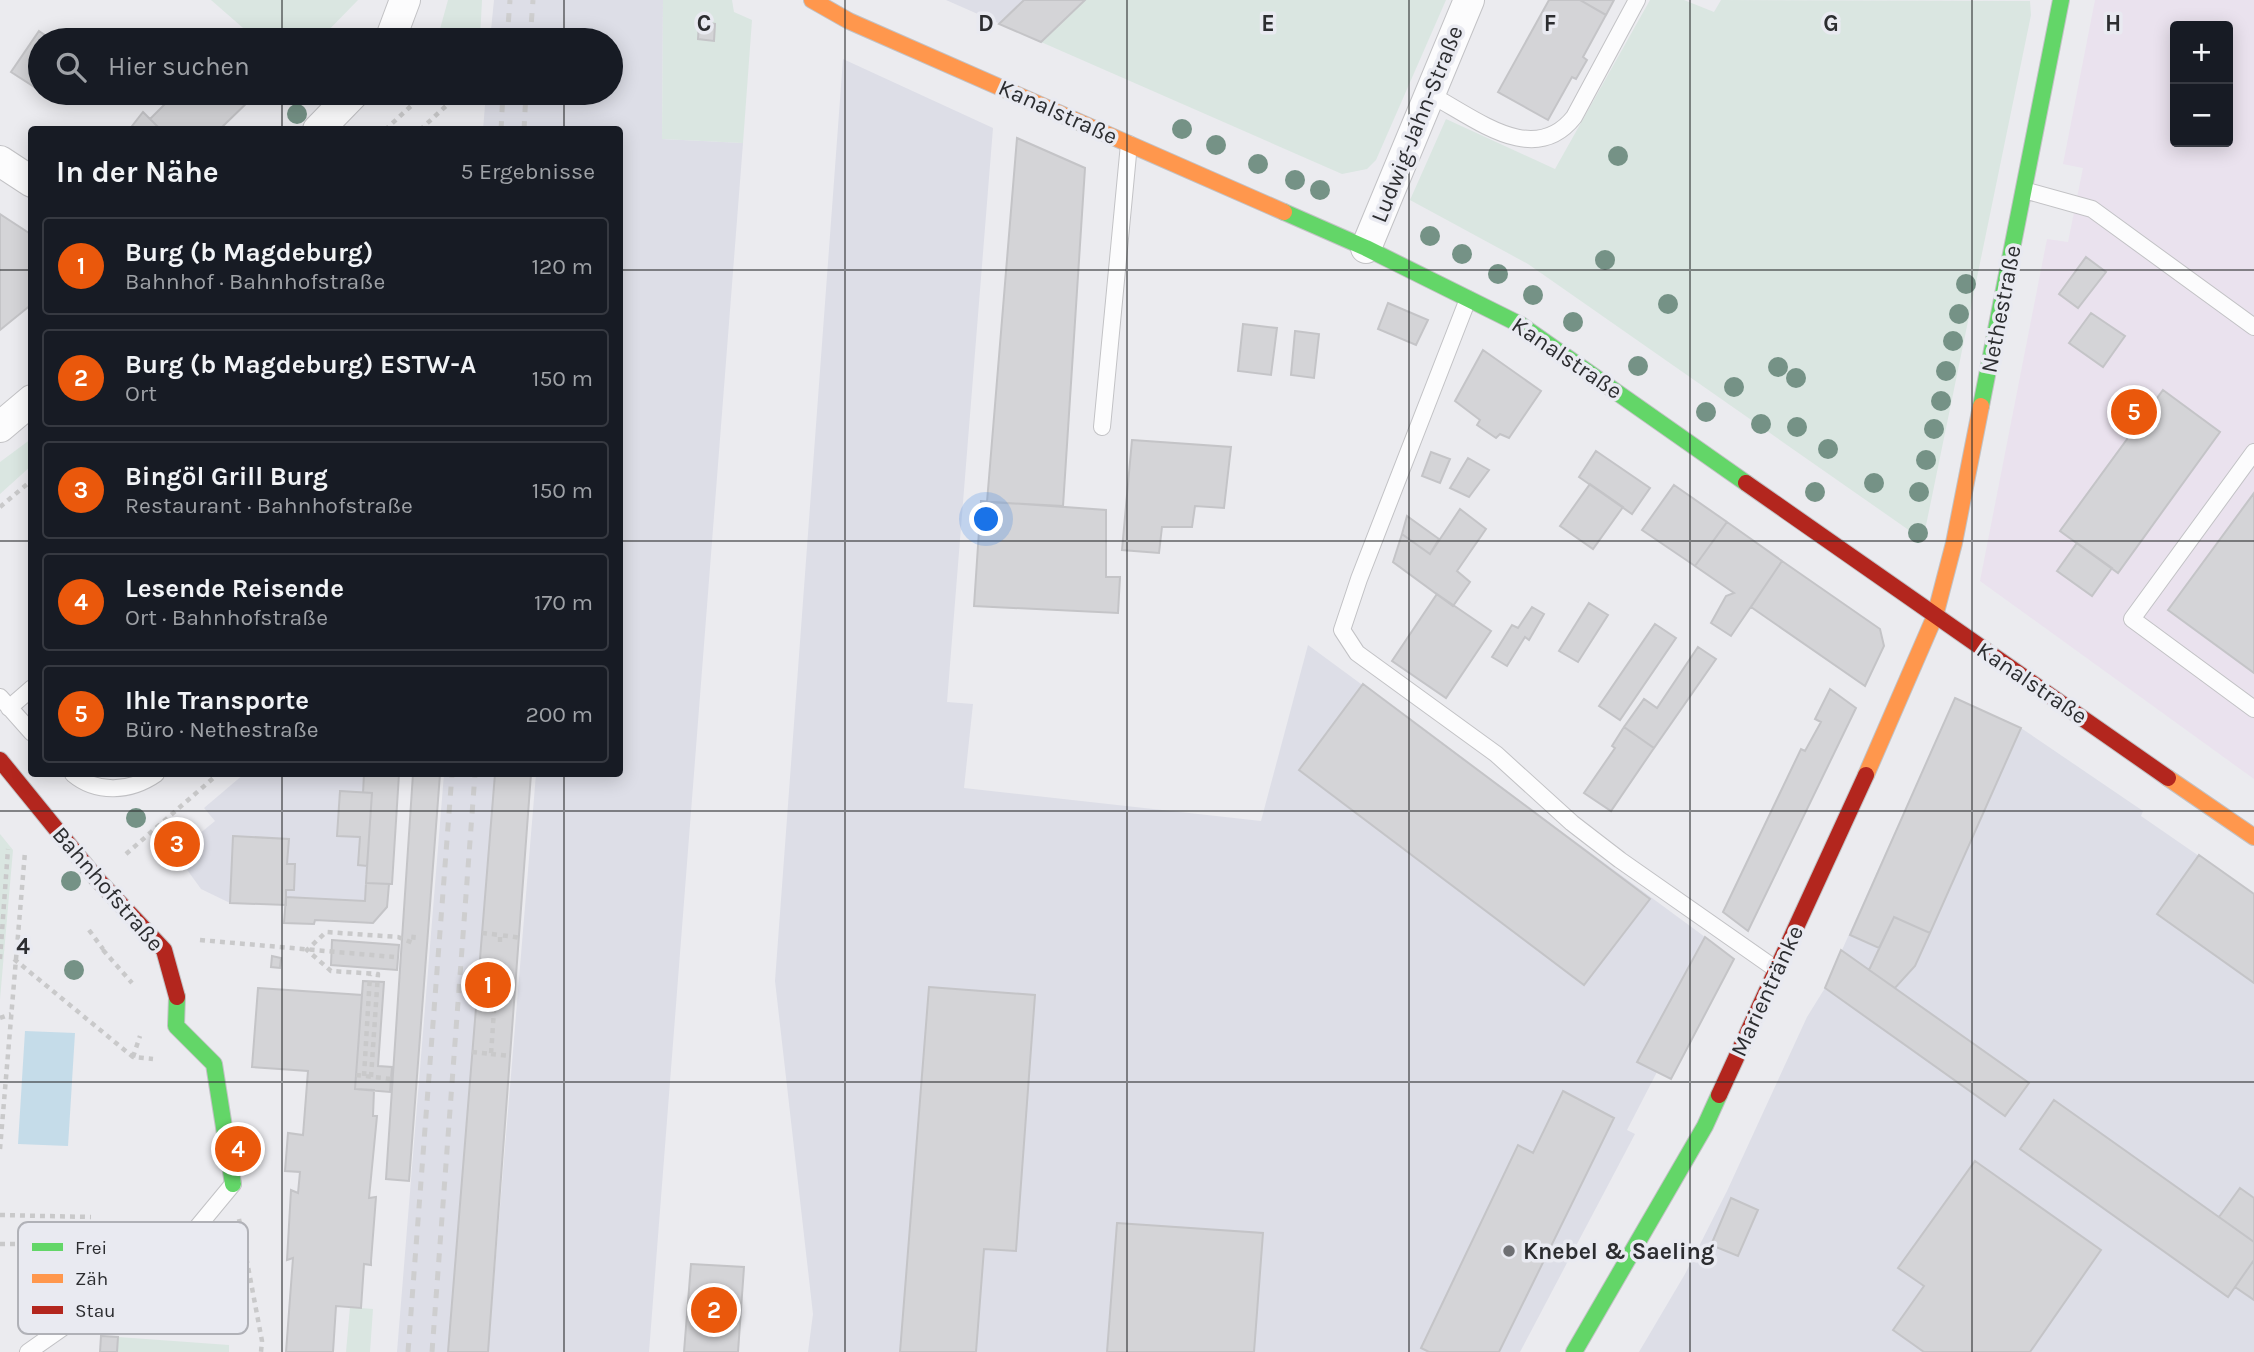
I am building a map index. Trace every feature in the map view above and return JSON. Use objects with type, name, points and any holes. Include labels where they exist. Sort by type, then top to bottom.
[{"type":"street","points":[[394,28],[405,0]]},
{"type":"street","name":"Kanalstraße","points":[[812,0],[849,21],[1366,248],[1521,325],[1934,616],[2254,836]]},
{"type":"street","name":"Ludwig-Jahn-Straße","points":[[1366,248],[1469,0]]},
{"type":"street","name":"Nethestraße","points":[[1934,616],[1954,542],[2061,0]]},
{"type":"street","points":[[322,126],[342,105]]},
{"type":"street","points":[[0,161],[28,179]]},
{"type":"street","points":[[0,427],[28,403]]},
{"type":"street","name":"Marientränke","points":[[1574,1352],[1705,1126],[1906,690],[1934,616]]},
{"type":"street","name":"Bahnhofstraße","points":[[0,760],[96,878],[164,950],[178,1000],[176,1026],[214,1064],[233,1184]]},
{"type":"lane","points":[[1429,93],[1516,139],[1539,141],[1562,132],[1574,117],[1637,0]]},
{"type":"lane","points":[[1102,427],[1129,144]]},
{"type":"lane","points":[[2024,190],[2092,209],[2254,327]]},
{"type":"lane","points":[[1469,297],[1359,579],[1342,630],[1347,642],[1357,653],[1496,754],[1610,852],[1778,970]]},
{"type":"lane","points":[[2254,452],[2132,619],[2254,709]]},
{"type":"lane","points":[[28,690],[5,702],[28,728]]},
{"type":"lane","points":[[78,777],[88,786],[115,789],[152,777]]},
{"type":"lane","points":[[88,786],[98,777]]},
{"type":"lane","points":[[202,1222],[233,1184]]},
{"type":"lane","points":[[29,1352],[55,1334]]},
{"type":"path","points":[[388,126],[411,105]]},
{"type":"path","points":[[424,126],[447,105]]},
{"type":"path","points":[[0,507],[28,483]]},
{"type":"path","points":[[128,852],[215,777]]},
{"type":"path","points":[[0,959],[8,849]]},
{"type":"path","points":[[0,1149],[14,959],[26,851]]},
{"type":"path","points":[[371,1077],[378,975],[331,971],[307,950],[326,932],[398,937],[413,943],[414,930]]},
{"type":"path","points":[[482,933],[522,938]]},
{"type":"path","points":[[500,935],[500,942]]},
{"type":"path","points":[[103,949],[134,986]]},
{"type":"path","points":[[331,952],[394,957]]},
{"type":"path","points":[[14,959],[133,1057],[160,1059]]},
{"type":"path","points":[[491,1054],[497,967]]},
{"type":"path","points":[[364,1076],[370,975]]},
{"type":"path","points":[[0,1018],[11,1014]]},
{"type":"path","points":[[133,1057],[141,1031]]},
{"type":"path","points":[[472,1052],[510,1056]]},
{"type":"path","points":[[356,1075],[391,1079]]},
{"type":"path","points":[[233,1184],[240,1222]]},
{"type":"path","points":[[0,1215],[91,1217]]},
{"type":"path","points":[[0,1244],[18,1244]]},
{"type":"path","points":[[248,1265],[262,1341],[261,1352]]},
{"type":"shaded area","points":[[211,0],[358,0],[331,28],[243,28]]},
{"type":"shaded area","points":[[448,0],[482,0],[481,28],[440,28]]},
{"type":"shaded area","points":[[494,0],[663,0],[662,139],[743,143],[649,1352],[488,1352],[536,777],[623,777],[623,126],[483,126],[485,105],[623,105],[623,28],[491,28]]},
{"type":"shaded area","points":[[663,0],[732,0],[734,12],[752,20],[743,143],[662,139]]},
{"type":"shaded area","points":[[946,0],[1085,0],[1041,42]]},
{"type":"shaded area","points":[[1085,0],[1446,0],[1376,160],[1367,169],[1342,174],[1041,42]]},
{"type":"shaded area","points":[[1650,0],[1684,0],[1714,12],[1721,0],[2030,1],[2031,15],[1923,540],[1528,264],[1410,200],[1446,119],[1555,169]]},
{"type":"shaded area","points":[[2095,0],[2254,0],[2254,779],[1980,581],[2047,239],[2068,242],[2083,168],[2063,164]]},
{"type":"shaded area","points":[[843,59],[993,128],[947,702],[973,704],[964,788],[1261,821],[1308,645],[1705,937],[1657,1072],[1627,1130],[1635,1134],[1520,1352],[808,1352],[813,1314],[775,981]]},
{"type":"shaded area","points":[[28,441],[28,469],[0,494],[0,462]]},
{"type":"shaded area","points":[[1955,698],[2021,728],[2143,811],[2141,816],[2254,894],[2254,1352],[1639,1352],[1685,1274],[1727,1191],[1807,1017],[1825,988]]},
{"type":"shaded area","points":[[240,777],[399,777],[392,884],[389,885],[387,907],[373,923],[315,920],[314,924],[284,923],[285,905],[230,903],[201,889],[180,860],[201,839],[198,835],[215,821],[204,808]]},
{"type":"shaded area","points":[[444,777],[495,777],[448,1352],[397,1352]]},
{"type":"shaded area","points":[[0,834],[13,850],[0,999]]},
{"type":"shaded area","points":[[350,1307],[373,1309],[370,1352],[346,1352]]},
{"type":"shaded area","points":[[118,1337],[229,1345],[229,1352],[117,1352]]},
{"type":"water","points":[[25,1031],[75,1033],[68,1146],[18,1144]]},
{"type":"building","points":[[1024,0],[1085,0],[1041,42],[999,24]]},
{"type":"building","points":[[1549,0],[1580,0],[1606,15],[1583,57],[1587,60],[1576,79],[1572,77],[1548,120],[1498,92]]},
{"type":"building","points":[[1580,0],[1614,0],[1606,15]]},
{"type":"building","points":[[699,22],[715,24],[714,41],[698,39]]},
{"type":"building","points":[[28,47],[28,83],[11,72]]},
{"type":"building","points":[[164,105],[245,105],[223,126],[157,126],[150,119]]},
{"type":"building","points":[[143,112],[157,126],[132,126]]},
{"type":"building","points":[[1017,138],[1085,168],[1063,506],[987,502]]},
{"type":"building","points":[[0,214],[28,232],[28,307],[0,330]]},
{"type":"building","points":[[2086,257],[2106,272],[2078,308],[2059,294]]},
{"type":"building","points":[[1388,303],[1428,320],[1416,345],[1378,329]]},
{"type":"building","points":[[2091,313],[2125,336],[2103,367],[2069,343]]},
{"type":"building","points":[[1243,324],[1277,328],[1271,375],[1238,371]]},
{"type":"building","points":[[1295,331],[1319,334],[1314,378],[1291,375]]},
{"type":"building","points":[[1483,350],[1541,391],[1509,438],[1500,434],[1496,438],[1477,425],[1480,420],[1455,401]]},
{"type":"building","points":[[2163,390],[2220,432],[2118,573],[2060,531]]},
{"type":"building","points":[[1132,440],[1231,447],[1224,508],[1195,506],[1192,527],[1162,527],[1159,553],[1122,550]]},
{"type":"building","points":[[1596,451],[1650,488],[1632,514],[1579,477]]},
{"type":"building","points":[[1431,452],[1450,459],[1440,483],[1422,476]]},
{"type":"building","points":[[1468,458],[1489,470],[1469,497],[1450,488]]},
{"type":"building","points":[[1590,484],[1623,507],[1593,549],[1560,526]]},
{"type":"building","points":[[1674,485],[1727,522],[1695,566],[1642,530]]},
{"type":"building","points":[[2254,493],[2254,673],[2168,610]]},
{"type":"building","points":[[981,501],[1106,510],[1106,577],[1120,577],[1118,613],[974,606]]},
{"type":"building","points":[[1460,509],[1486,529],[1457,571],[1470,582],[1453,606],[1393,562],[1402,534],[1430,554]]},
{"type":"building","points":[[1407,516],[1439,539],[1430,554],[1402,534]]},
{"type":"building","points":[[1727,522],[1782,561],[1731,636],[1711,623],[1726,596],[1734,593],[1695,566]]},
{"type":"building","points":[[2077,543],[2112,568],[2092,596],[2057,571]]},
{"type":"building","points":[[1782,561],[1880,629],[1884,646],[1865,686],[1751,607]]},
{"type":"building","points":[[1437,594],[1491,631],[1446,698],[1392,661]]},
{"type":"building","points":[[1589,603],[1608,615],[1578,662],[1559,651]]},
{"type":"building","points":[[1532,607],[1544,614],[1529,640],[1525,637],[1507,666],[1492,657],[1512,625],[1518,628]]},
{"type":"building","points":[[1655,624],[1676,638],[1620,720],[1599,706]]},
{"type":"building","points":[[1698,647],[1716,659],[1654,748],[1624,727],[1644,699],[1657,708]]},
{"type":"building","points":[[1363,684],[1650,899],[1584,985],[1299,770]]},
{"type":"building","points":[[1830,689],[1856,708],[1748,931],[1723,912],[1801,749],[1805,751],[1821,722],[1815,719]]},
{"type":"building","points":[[1955,698],[2021,728],[1930,933],[1894,917],[1879,948],[1850,935]]},
{"type":"building","points":[[1624,727],[1654,748],[1611,811],[1584,793],[1615,748],[1612,746]]},
{"type":"building","points":[[364,777],[399,777],[392,884],[366,883],[372,793],[363,793]]},
{"type":"building","points":[[413,777],[440,777],[409,1181],[386,1179]]},
{"type":"building","points":[[495,777],[531,777],[488,1352],[448,1352]]},
{"type":"building","points":[[340,791],[372,793],[367,866],[358,865],[360,837],[337,836]]},
{"type":"building","points":[[184,820],[201,839],[180,860],[171,863],[162,860],[158,847],[161,841]]},
{"type":"building","points":[[233,836],[289,839],[287,864],[295,864],[294,890],[286,890],[286,905],[230,903]]},
{"type":"building","points":[[2199,855],[2254,894],[2254,983],[2157,914]]},
{"type":"building","points":[[366,883],[389,884],[387,907],[373,923],[315,920],[314,924],[284,923],[286,897],[365,901]]},
{"type":"building","points":[[1894,917],[1930,933],[1915,966],[1895,988],[1869,970]]},
{"type":"building","points":[[1705,937],[1734,959],[1671,1079],[1637,1062]]},
{"type":"building","points":[[332,940],[399,945],[397,970],[331,965]]},
{"type":"building","points":[[1841,950],[2029,1083],[2005,1116],[1825,988]]},
{"type":"building","points":[[272,956],[281,958],[280,968],[271,967]]},
{"type":"building","points":[[363,981],[384,982],[378,1066],[392,1067],[390,1092],[355,1089]]},
{"type":"building","points":[[929,987],[1035,995],[1016,1251],[984,1249],[976,1352],[900,1352]]},
{"type":"building","points":[[258,988],[362,995],[355,1089],[374,1090],[373,1116],[377,1116],[369,1198],[376,1197],[371,1265],[364,1264],[361,1308],[336,1306],[333,1352],[286,1352],[293,1258],[287,1260],[291,1190],[298,1193],[300,1172],[285,1171],[288,1133],[303,1135],[308,1071],[252,1067]]},
{"type":"building","name":"Knebel & Saeling","points":[[1563,1091],[1614,1118],[1499,1352],[1429,1352],[1421,1348],[1518,1145],[1533,1153]]},
{"type":"building","points":[[2054,1100],[2254,1242],[2254,1260],[2228,1297],[2020,1149]]},
{"type":"building","points":[[1975,1161],[2101,1250],[2030,1352],[1924,1352],[1893,1330],[1924,1286],[1898,1268]]},
{"type":"building","points":[[2240,1188],[2254,1198],[2254,1242],[2219,1217]]},
{"type":"building","points":[[1731,1198],[1758,1210],[1738,1256],[1711,1245]]},
{"type":"building","points":[[1117,1223],[1263,1233],[1254,1352],[1107,1352]]},
{"type":"building","points":[[2254,1260],[2254,1300],[2235,1287]]},
{"type":"building","points":[[691,1264],[744,1267],[738,1352],[684,1352]]},
{"type":"building","points":[[101,1336],[118,1337],[117,1352],[100,1352]]},
{"type":"railway","points":[[508,28],[510,0]]},
{"type":"railway","points":[[531,28],[533,0]]},
{"type":"railway","points":[[501,126],[502,105]]},
{"type":"railway","points":[[524,126],[525,105]]},
{"type":"railway","points":[[408,1352],[452,777]]},
{"type":"railway","points":[[432,1352],[475,777]]},
{"type":"traffic: fast","points":[[1981,406],[2061,0]]},
{"type":"traffic: fast","points":[[1284,212],[1366,248],[1521,325],[1746,483]]},
{"type":"traffic: fast","points":[[177,997],[176,1026],[214,1064],[233,1184]]},
{"type":"traffic: fast","points":[[1574,1352],[1705,1126],[1719,1095]]},
{"type":"traffic: slow","points":[[812,0],[849,21],[1284,212]]},
{"type":"traffic: slow","points":[[1866,775],[1935,616],[1954,543],[1981,406]]},
{"type":"traffic: slow","points":[[2168,778],[2254,837]]},
{"type":"traffic: jam","points":[[1746,483],[2168,778]]},
{"type":"traffic: jam","points":[[0,760],[96,878],[164,950],[177,997]]},
{"type":"traffic: jam","points":[[1719,1095],[1866,775]]},
{"type":"place","name":"Ihle Transporte","points":[[2134,412]]},
{"type":"place","name":"Bingöl Grill Burg","points":[[177,844]]},
{"type":"place","name":"Burg (b Magdeburg)","points":[[488,985]]},
{"type":"place","name":"Lesende Reisende","points":[[238,1149]]},
{"type":"place","name":"Knebel & Saeling","points":[[1509,1251]]},
{"type":"place","name":"Burg (b Magdeburg) ESTW-A","points":[[714,1310]]}]
